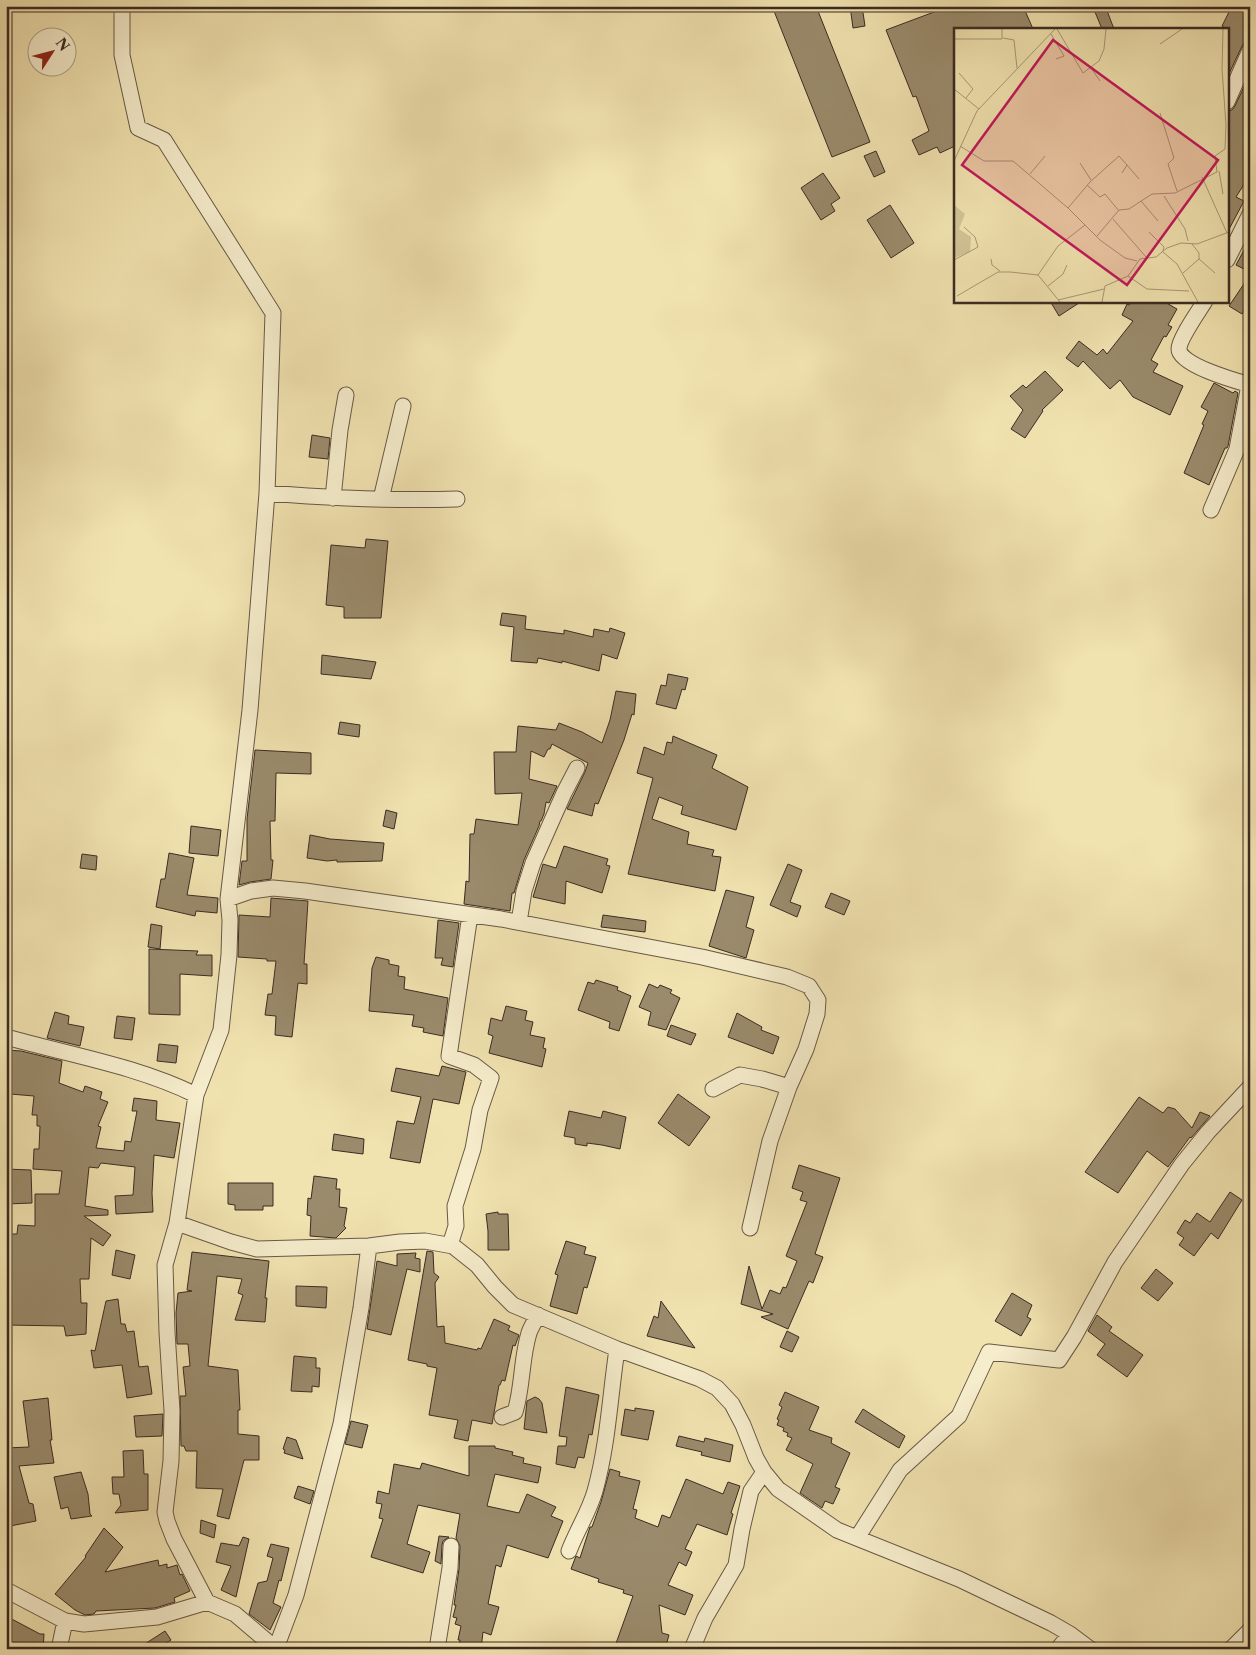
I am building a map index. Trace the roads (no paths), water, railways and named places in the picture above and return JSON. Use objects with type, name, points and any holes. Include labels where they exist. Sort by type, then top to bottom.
[{"type":"street","points":[[122,6],[122,56],[138,128],[164,140],[273,313],[267,494],[250,710],[228,899],[230,920],[229,955],[221,1030],[196,1095],[177,1223],[165,1265],[172,1411],[171,1461],[165,1512],[174,1539],[207,1602],[235,1614],[276,1648],[296,1595],[342,1424],[362,1308],[369,1246]]},
{"type":"street","points":[[1228,100],[1250,50]]},
{"type":"street","points":[[1228,258],[1250,214]]},
{"type":"street","points":[[1204,302],[1181,342],[1179,352],[1182,358],[1222,376],[1250,385],[1237,449],[1211,510]]},
{"type":"street","points":[[333,498],[340,430],[346,395]]},
{"type":"street","points":[[381,499],[403,406]]},
{"type":"street","points":[[267,494],[333,498],[458,499]]},
{"type":"street","points":[[519,922],[524,891],[533,863],[577,768]]},
{"type":"street","points":[[228,899],[252,890],[273,888],[519,922],[702,957],[787,977],[809,986],[818,1000],[817,1014],[806,1050],[770,1141],[750,1228]]},
{"type":"street","points":[[450,1246],[456,1226],[455,1206],[473,1149],[480,1110],[491,1078],[474,1065],[450,1056],[470,915]]},
{"type":"street","points":[[6,1037],[170,1082],[196,1095]]},
{"type":"street","points":[[713,1089],[740,1075],[790,1087]]},
{"type":"street","points":[[857,1538],[900,1470],[958,1416],[989,1352],[1059,1360],[1074,1337],[1115,1262],[1182,1164],[1208,1132],[1250,1087]]},
{"type":"street","points":[[177,1223],[257,1249],[369,1246],[425,1241],[450,1246],[477,1264],[513,1306],[700,1379],[717,1388],[732,1404],[764,1472],[778,1489],[837,1530],[959,1580],[1050,1623],[1070,1634],[1090,1649]]},
{"type":"street","points":[[502,1417],[515,1412],[520,1395],[525,1347],[529,1330],[538,1315]]},
{"type":"street","points":[[569,1551],[578,1528],[589,1509],[596,1489],[610,1414],[617,1348]]},
{"type":"street","points":[[692,1649],[705,1618],[736,1565],[751,1491],[764,1472]]},
{"type":"street","points":[[438,1649],[450,1568],[451,1546]]},
{"type":"street","points":[[6,1590],[65,1621],[84,1624],[157,1617],[207,1602]]},
{"type":"street","points":[[59,1649],[65,1621]]},
{"type":"street","points":[[1231,1649],[1250,1630]]},
{"type":"street","points":[[1058,1649],[1070,1634]]}]
